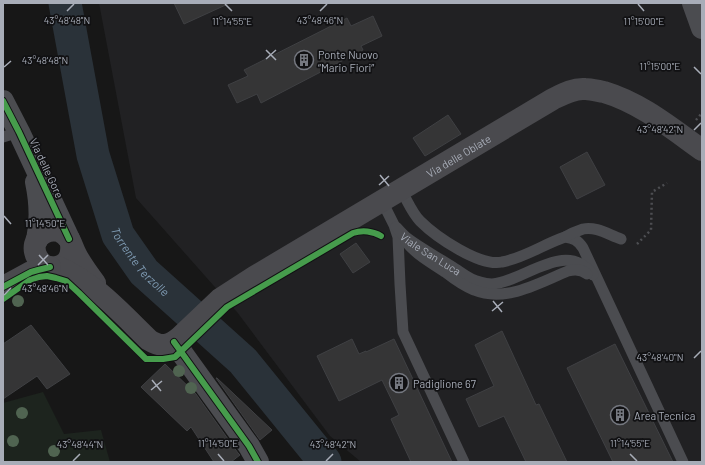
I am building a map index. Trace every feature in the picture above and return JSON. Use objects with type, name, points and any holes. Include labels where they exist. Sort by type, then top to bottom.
[{"type":"main road","name":"Via delle Oblate","points":[[177,340],[220,300],[254,277],[553,99],[571,91],[585,89],[615,95],[643,109],[702,150]]},
{"type":"main road","points":[[3,279],[36,243],[42,234],[53,230],[65,234],[70,242],[72,250],[68,260],[64,264],[31,272],[3,287]]},
{"type":"main road","name":"Via delle Gore","points":[[70,242],[78,259],[104,296]]},
{"type":"main road","name":"Via delle Gore","points":[[36,243],[36,256],[39,261],[44,265],[54,267],[77,276],[104,296],[149,340],[165,345],[177,340]]},
{"type":"street","points":[[693,3],[702,28]]},
{"type":"street","name":"Via delle Gore","points":[[3,101],[11,134],[32,161],[70,242]]},
{"type":"street","name":"Via delle Gore","points":[[32,161],[39,199],[39,225],[36,243]]},
{"type":"street","points":[[177,340],[249,446],[258,462]]},
{"type":"lane","name":"Viale San Luca","points":[[401,190],[420,221],[433,232],[452,246],[485,261],[497,263],[509,261],[565,237],[572,238],[579,242],[683,462]]},
{"type":"lane","points":[[382,201],[394,225],[398,237],[403,332],[464,462]]},
{"type":"lane","name":"Viale San Luca","points":[[394,225],[406,238],[468,277],[480,282],[492,284],[503,282],[549,263],[561,260],[572,261],[583,265],[600,286]]},
{"type":"lane","name":"Viale San Luca","points":[[394,225],[415,252],[462,285],[472,290],[494,295],[515,292],[575,270],[582,271],[600,286]]},
{"type":"lane","points":[[565,237],[584,229],[591,229],[621,239]]},
{"type":"path","points":[[637,244],[651,230],[652,192],[666,183]]},
{"type":"shaded area","points":[[99,3],[702,3],[702,462],[361,462],[330,436],[237,312],[136,198]]},
{"type":"shaded area","points":[[43,392],[64,434],[101,430],[110,462],[3,462],[3,403]]},
{"type":"building","points":[[174,3],[230,3],[184,24]]},
{"type":"building","name":"Ponte Nuovo “Mario Fiori”","points":[[373,16],[382,36],[361,46],[363,50],[261,103],[257,94],[237,103],[228,85],[248,76],[244,70],[347,18],[351,26]]},
{"type":"building","points":[[448,115],[461,134],[425,156],[413,138]]},
{"type":"building","points":[[587,152],[605,185],[577,199],[560,167]]},
{"type":"building","points":[[356,243],[370,262],[353,273],[340,254]]},
{"type":"building","points":[[31,325],[70,374],[47,389],[37,376],[3,399],[3,344]]},
{"type":"building","points":[[502,331],[536,405],[539,404],[567,462],[526,462],[504,416],[479,427],[466,399],[494,386],[475,345]]},
{"type":"building","points":[[352,339],[359,354],[394,339],[452,462],[411,462],[391,419],[399,415],[382,380],[339,401],[317,356]]},
{"type":"building","name":"Area Tecnica","points":[[615,344],[673,462],[613,462],[567,368]]},
{"type":"building","points":[[165,364],[196,394],[240,455],[231,462],[214,462],[191,427],[187,431],[141,387]]},
{"type":"building","points":[[217,378],[272,430],[260,440]]},
{"type":"waterway","name":"Torrente Terzolle","points":[[65,3],[93,155],[118,235],[144,272],[243,361],[325,462]]},
{"type":"cycle path","points":[[3,101],[69,239]]},
{"type":"cycle path","points":[[3,299],[30,280],[39,277],[47,276],[66,281],[146,359],[163,359],[175,357],[227,307],[353,233],[367,232],[375,233],[381,236]]},
{"type":"cycle path","points":[[3,287],[31,272],[50,267]]},
{"type":"cycle path","points":[[174,342],[249,446],[258,462]]},
{"type":"place","name":"Ponte Nuovo “Mario Fiori”","points":[[304,60]]},
{"type":"place","name":"Padiglione 67","points":[[399,383]]},
{"type":"place","name":"Area Tecnica","points":[[620,415]]}]
